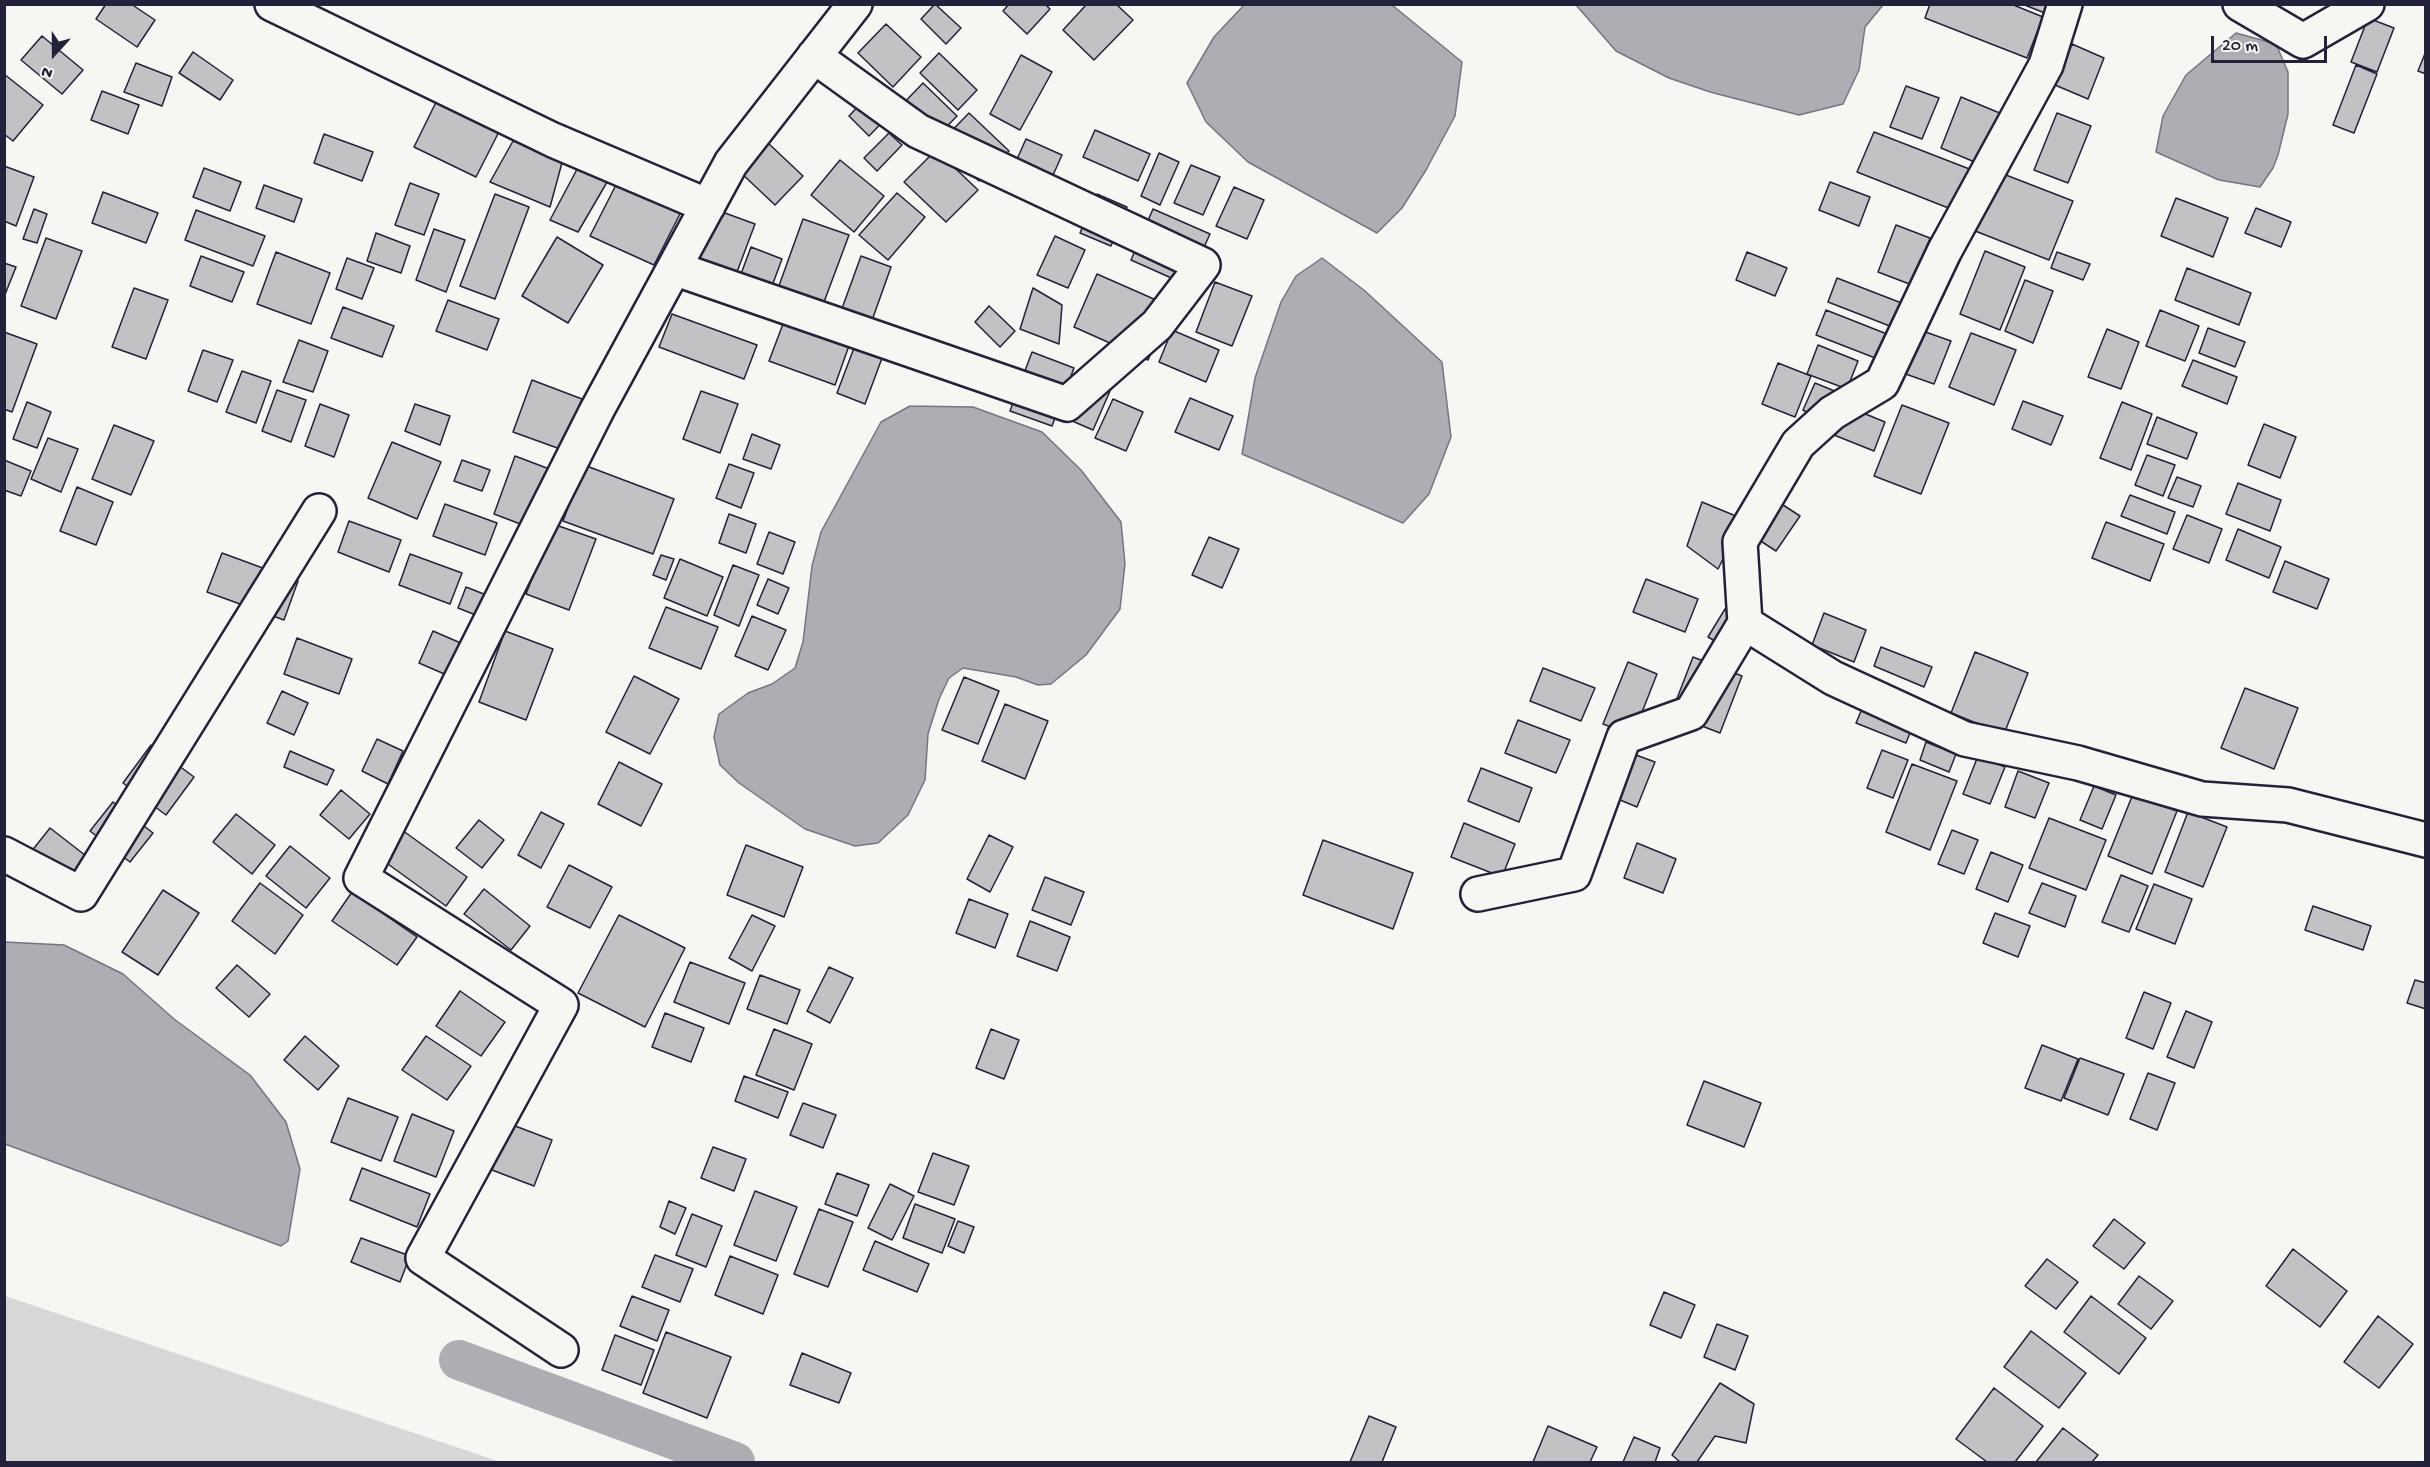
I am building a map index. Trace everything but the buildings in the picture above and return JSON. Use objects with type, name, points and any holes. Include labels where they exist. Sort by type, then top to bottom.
[{"type":"street","points":[[272,4],[553,140],[708,206]]},
{"type":"street","points":[[561,1350],[423,1258],[561,1005],[362,878],[597,410],[731,163],[855,4]]},
{"type":"street","points":[[1478,894],[1574,874],[1624,737],[1690,713],[1745,623],[1740,542],[1798,444],[1832,413],[1882,383],[1944,252],[2046,64],[2065,4]]},
{"type":"street","points":[[2240,4],[2303,41],[2367,4]]},
{"type":"street","points":[[688,273],[1067,404],[1157,325],[1203,265],[918,131],[814,56]]},
{"type":"street","points":[[4,854],[81,894],[319,512]]},
{"type":"street","points":[[1745,623],[1833,678],[1965,739],[2078,763],[2202,799],[2288,805],[2426,840]]},
{"type":"shaded area","points":[[1244,5],[1392,5],[1462,62],[1455,116],[1426,170],[1402,208],[1377,233],[1248,162],[1206,122],[1187,83],[1214,37]]},
{"type":"shaded area","points":[[1576,5],[1883,5],[1865,27],[1859,70],[1843,104],[1799,115],[1710,92],[1669,78],[1616,51]]},
{"type":"shaded area","points":[[2236,33],[2276,44],[2288,72],[2288,114],[2278,155],[2273,168],[2260,187],[2219,180],[2156,152],[2163,116],[2186,75]]},
{"type":"shaded area","points":[[1322,258],[1365,291],[1442,362],[1451,437],[1429,494],[1403,523],[1242,454],[1255,378],[1281,302],[1296,276]]},
{"type":"shaded area","points":[[910,406],[973,407],[1042,432],[1081,470],[1121,522],[1125,564],[1120,609],[1086,655],[1051,684],[1038,685],[1016,677],[963,668],[949,678],[939,699],[928,734],[925,780],[908,815],[878,843],[855,846],[805,829],[739,783],[720,765],[714,737],[719,714],[748,693],[772,684],[795,668],[803,642],[812,566],[821,532],[881,422]]},
{"type":"shaded area","points":[[5,942],[64,945],[123,974],[174,1019],[250,1075],[286,1122],[300,1169],[288,1241],[281,1246],[5,1144]]},
{"type":"shaded area","points":[[5,1296],[501,1462],[5,1462]]},
{"type":"waterway","points":[[459,1360],[735,1462]]}]
